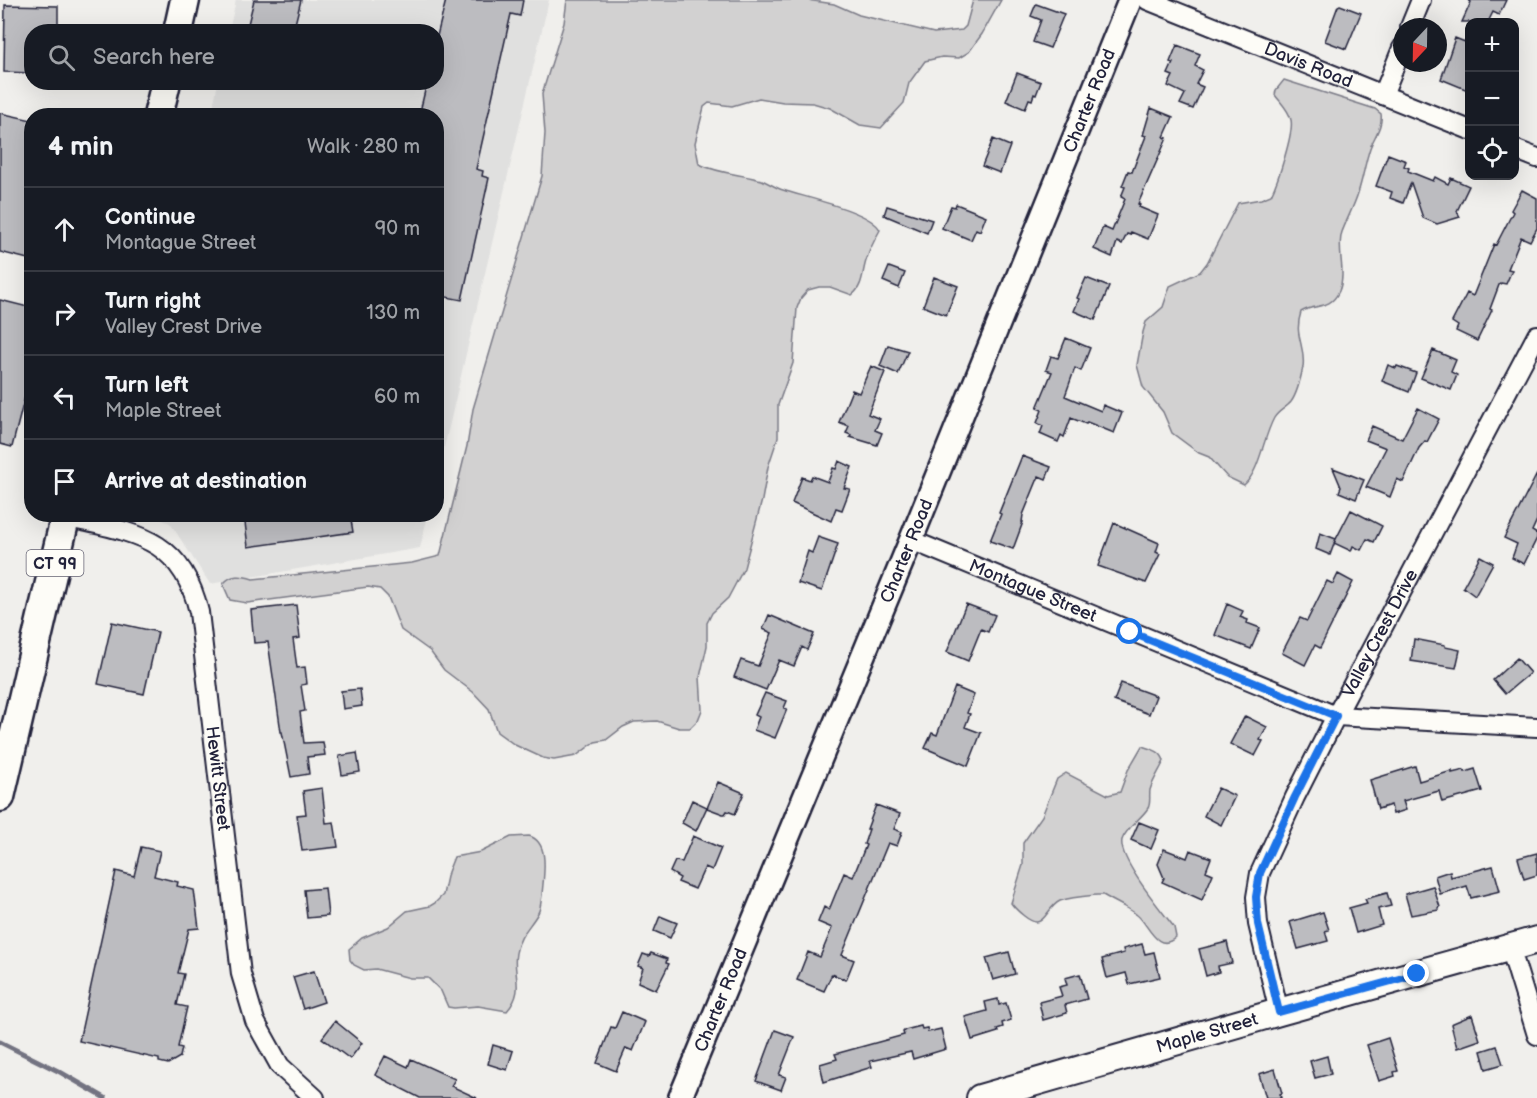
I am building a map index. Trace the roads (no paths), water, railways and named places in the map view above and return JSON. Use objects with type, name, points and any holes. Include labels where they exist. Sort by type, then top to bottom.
[{"type":"main road","points":[[180,24],[185,0]]},
{"type":"main road","points":[[160,108],[164,90]]},
{"type":"main road","name":"CT 99","points":[[0,797],[65,522]]},
{"type":"main road","name":"Maple Street","points":[[980,1098],[1537,940]]},
{"type":"street","name":"Charter Road","points":[[680,1098],[911,540],[1130,0]]},
{"type":"street","name":"Davis Road","points":[[1147,0],[1465,128]]},
{"type":"street","points":[[1414,18],[1421,0]]},
{"type":"street","points":[[1383,95],[1393,70]]},
{"type":"street","points":[[1519,151],[1537,158]]},
{"type":"street","name":"Valley Crest Drive","points":[[1279,1012],[1258,924],[1256,897],[1260,873],[1336,716],[1537,334]]},
{"type":"street","name":"Hewitt Street","points":[[89,522],[152,540],[168,552],[184,571],[194,592],[199,612],[242,974],[255,1021],[280,1066],[315,1098]]},
{"type":"street","name":"Montague Street","points":[[911,540],[1336,716],[1537,727]]},
{"type":"street","points":[[1510,947],[1537,1035]]},
{"type":"waterway","points":[[0,1042],[105,1098]]}]
